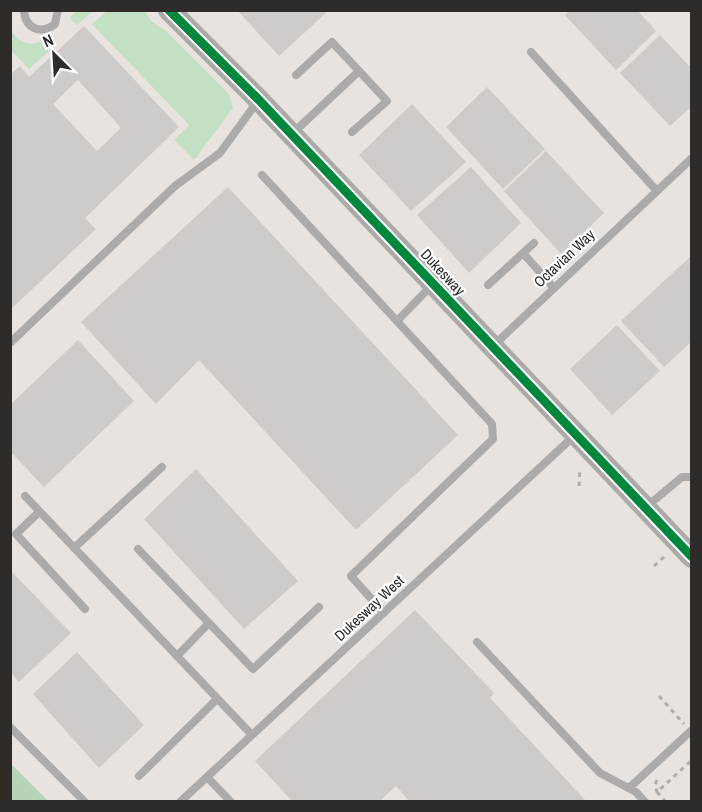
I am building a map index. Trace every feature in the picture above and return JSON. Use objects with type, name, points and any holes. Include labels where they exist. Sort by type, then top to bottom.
[{"type":"street","name":"Dukesway","points":[[169,10],[259,100],[434,283],[645,508],[681,554]]},
{"type":"lane","points":[[24,10],[28,24],[38,30],[44,30],[55,24],[58,10]]},
{"type":"lane","points":[[296,75],[332,42],[387,101],[352,132]]},
{"type":"lane","points":[[531,52],[657,191]]},
{"type":"lane","points":[[292,135],[359,71]]},
{"type":"lane","points":[[10,343],[175,186],[220,153],[259,100]]},
{"type":"lane","name":"Octavian Way","points":[[492,347],[692,158]]},
{"type":"lane","points":[[262,175],[492,424],[494,439],[351,576],[384,612]]},
{"type":"lane","points":[[488,285],[534,243]]},
{"type":"lane","points":[[523,253],[553,287]]},
{"type":"lane","points":[[397,321],[434,283]]},
{"type":"lane","name":"Dukesway West","points":[[180,801],[575,434]]},
{"type":"lane","points":[[74,548],[162,466]]},
{"type":"lane","points":[[645,508],[682,477],[692,477]]},
{"type":"lane","points":[[25,496],[252,735]]},
{"type":"lane","points":[[39,512],[16,534],[85,609]]},
{"type":"lane","points":[[138,549],[253,669],[319,607]]},
{"type":"lane","points":[[177,656],[209,623]]},
{"type":"lane","points":[[477,642],[600,773],[636,792],[645,801]]},
{"type":"lane","points":[[139,776],[217,699]]},
{"type":"lane","points":[[10,727],[85,801]]},
{"type":"lane","points":[[629,788],[691,730]]},
{"type":"lane","points":[[207,777],[231,801]]},
{"type":"path","points":[[579,486],[580,463]]},
{"type":"path","points":[[654,566],[681,554]]},
{"type":"path","points":[[659,696],[691,730]]},
{"type":"path","points":[[666,801],[657,792],[692,760]]},
{"type":"green space","points":[[76,11],[93,11],[77,25],[70,18]]},
{"type":"green space","points":[[107,11],[145,11],[151,21],[166,31],[229,94],[233,108],[194,160],[174,140],[189,125],[92,24]]},
{"type":"green space","points":[[10,30],[17,38],[29,44],[43,40],[52,48],[29,69],[11,50]]},
{"type":"green space","points":[[11,764],[48,801],[11,801]]},
{"type":"building","points":[[237,10],[324,10],[326,13],[279,56]]},
{"type":"building","points":[[570,10],[637,10],[656,31],[616,70],[565,15]]},
{"type":"building","points":[[84,26],[179,127],[85,218],[96,229],[10,310],[10,75],[20,66],[29,77]],"holes":[[[78,80],[121,128],[97,151],[53,104]]]},
{"type":"building","points":[[660,35],[692,69],[692,106],[670,126],[620,73]]},
{"type":"building","points":[[487,87],[545,149],[503,189],[446,127]]},
{"type":"building","points":[[412,104],[466,162],[411,211],[359,155]]},
{"type":"building","points":[[546,151],[604,213],[561,254],[504,191]]},
{"type":"building","points":[[471,167],[521,223],[469,273],[417,215]]},
{"type":"building","points":[[228,187],[458,435],[356,530],[199,360],[156,404],[81,322]]},
{"type":"building","points":[[692,255],[692,341],[664,367],[621,321]]},
{"type":"building","points":[[617,325],[660,371],[612,415],[570,369]]},
{"type":"building","points":[[78,340],[134,401],[44,487],[10,451],[10,405]]},
{"type":"building","points":[[196,469],[298,581],[244,629],[144,519]]},
{"type":"building","points":[[10,570],[71,633],[19,682],[10,672]]},
{"type":"building","points":[[415,610],[494,693],[490,698],[587,802],[410,802],[396,786],[379,802],[293,802],[255,761]]},
{"type":"building","points":[[77,652],[144,725],[99,768],[33,694]]},
{"type":"cycle path","points":[[169,10],[259,100],[692,557]]}]
